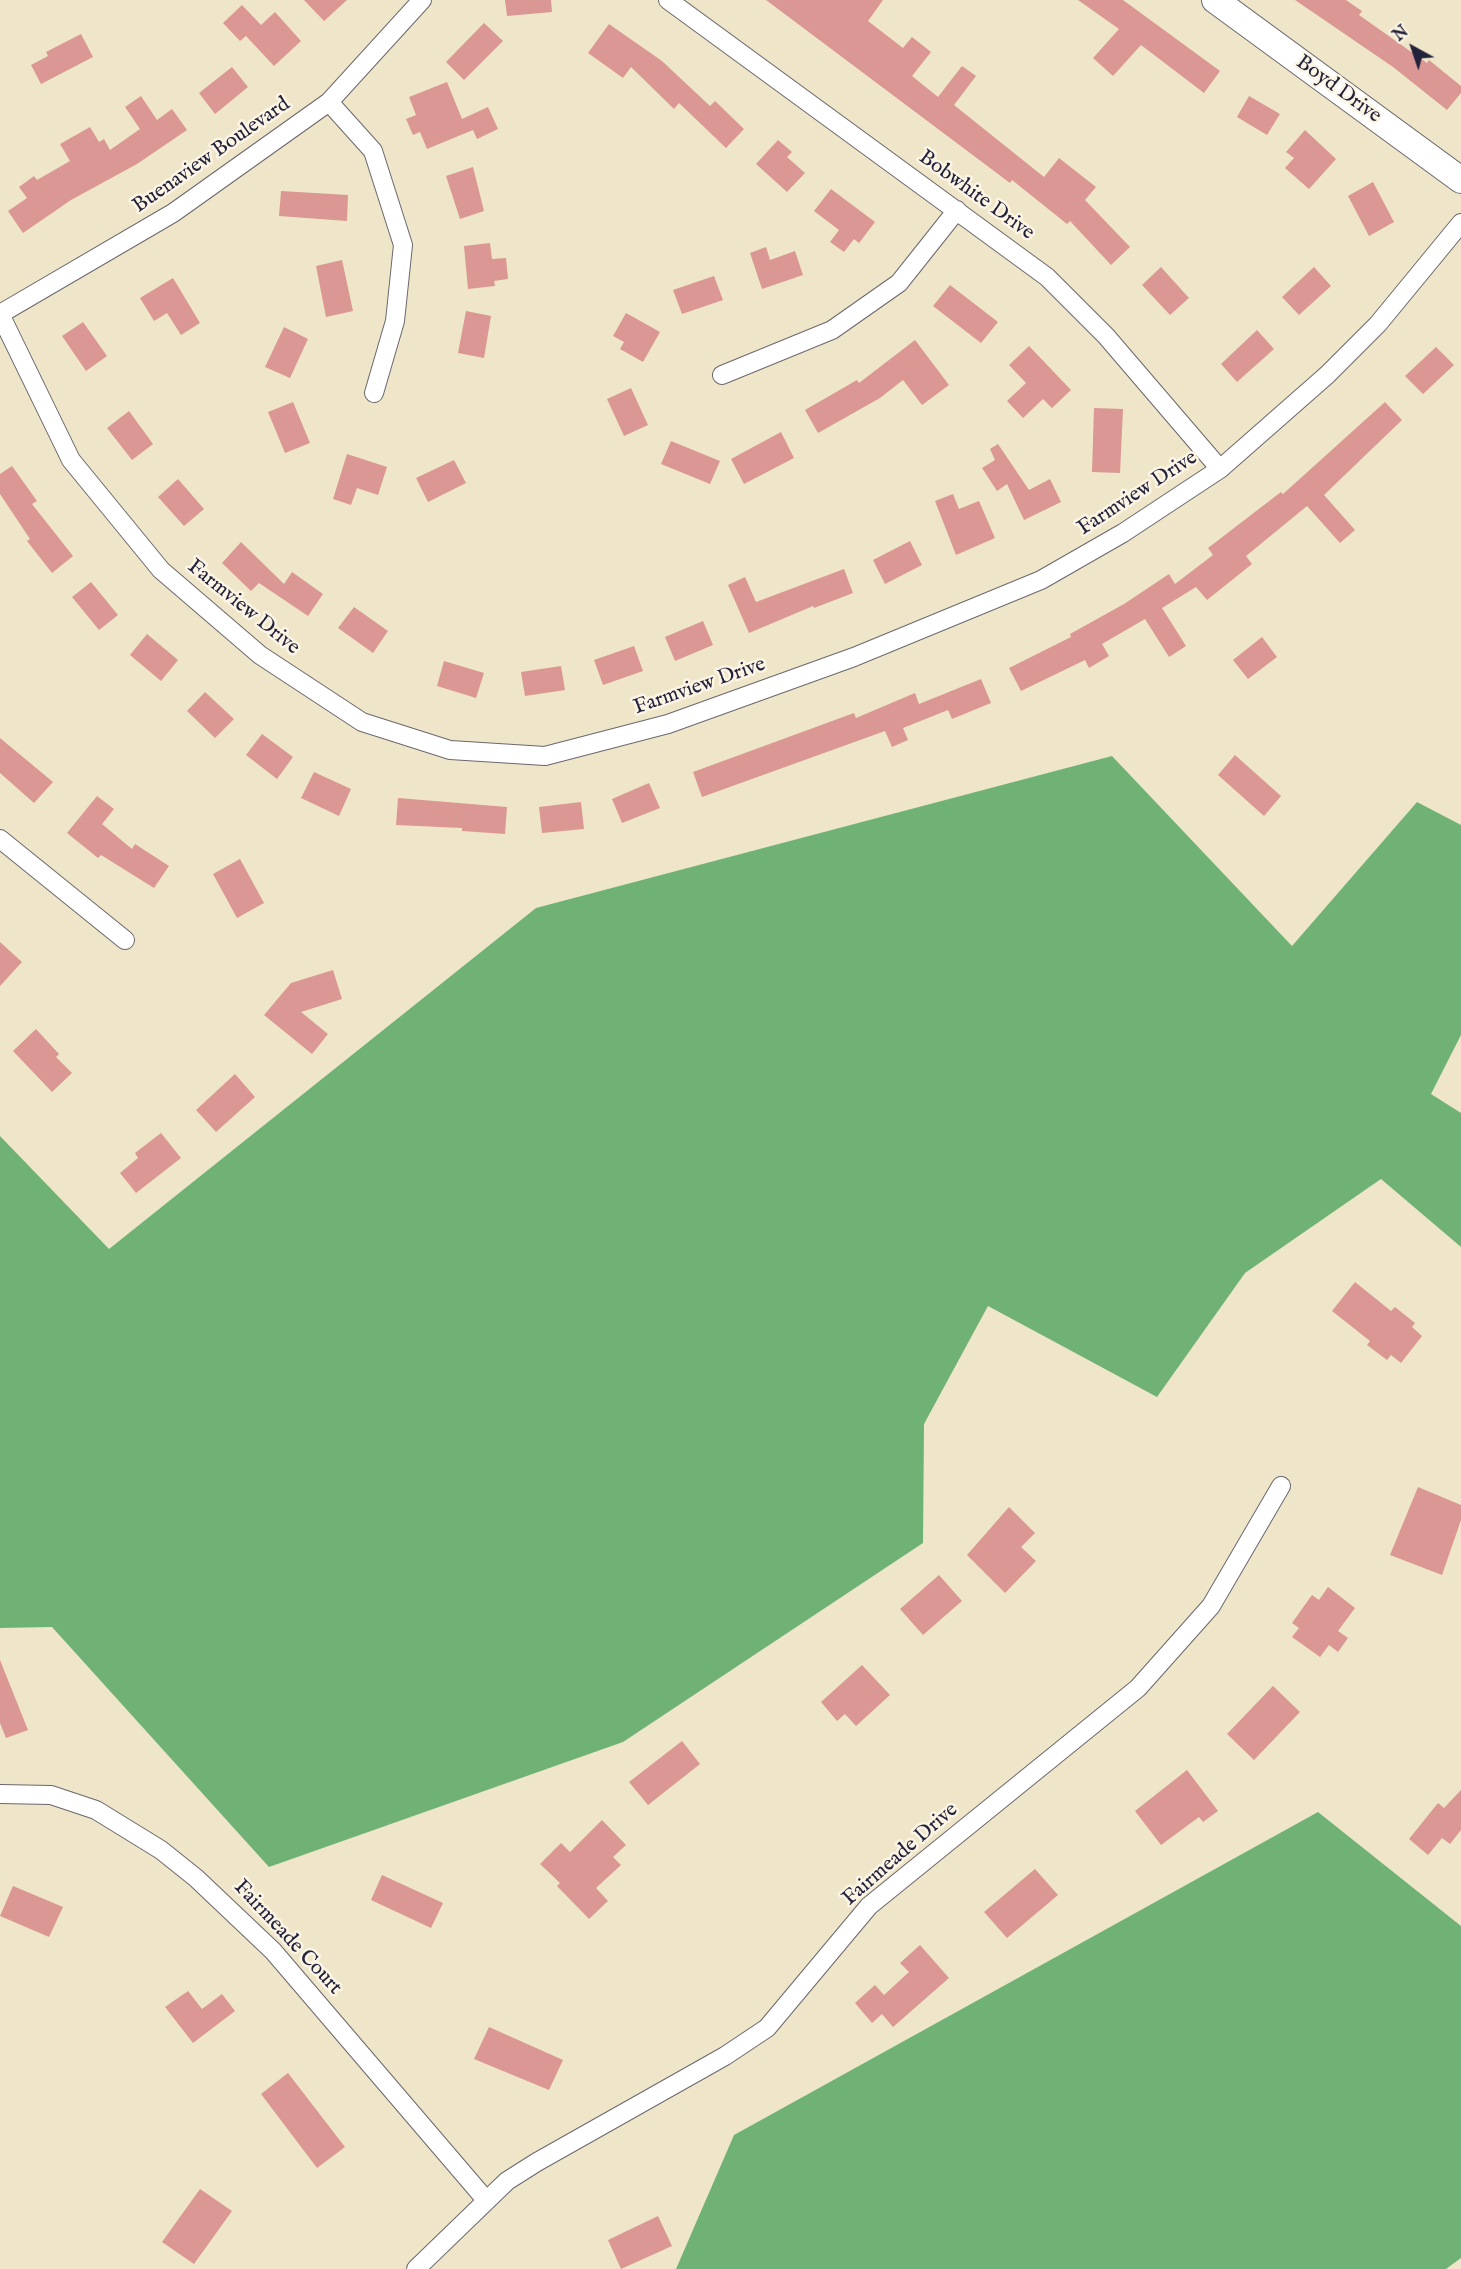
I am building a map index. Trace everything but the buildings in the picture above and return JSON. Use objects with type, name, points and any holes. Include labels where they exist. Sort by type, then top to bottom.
[{"type":"street","name":"Buenaview Boulevard","points":[[0,314],[173,213],[329,102],[422,0]]},
{"type":"street","name":"Bobwhite Drive","points":[[668,0],[957,210],[1056,285],[1106,336],[1220,469]]},
{"type":"street","name":"Boyd Drive","points":[[1215,0],[1461,180]]},
{"type":"street","points":[[329,102],[373,151],[403,244],[394,321],[374,393]]},
{"type":"street","points":[[722,375],[832,330],[880,297],[899,283],[957,210]]},
{"type":"street","name":"Farmview Drive","points":[[0,314],[71,460],[161,570],[260,655],[362,722],[450,750],[545,756],[668,724],[854,657],[1041,580],[1123,533],[1220,469],[1327,375],[1371,331],[1461,223]]},
{"type":"street","points":[[0,839],[125,940]]},
{"type":"street","name":"Fairmeade Drive","points":[[416,2269],[486,2200],[537,2162],[725,2056],[767,2028],[869,1906],[1138,1688],[1211,1606],[1281,1486]]},
{"type":"street","name":"Fairmeade Court","points":[[0,1794],[51,1795],[96,1810],[161,1850],[218,1895],[273,1951],[486,2200]]},
{"type":"green space","points":[[1112,756],[1292,946],[1417,802],[1461,825],[1461,1035],[1431,1094],[1461,1113],[1461,1247],[1381,1179],[1245,1273],[1157,1397],[988,1306],[924,1424],[923,1543],[623,1742],[269,1867],[52,1627],[0,1628],[0,1136],[109,1249],[536,908]]},
{"type":"green space","points":[[1318,1812],[1461,1926],[1461,2258],[1446,2269],[676,2269],[734,2135]]}]
